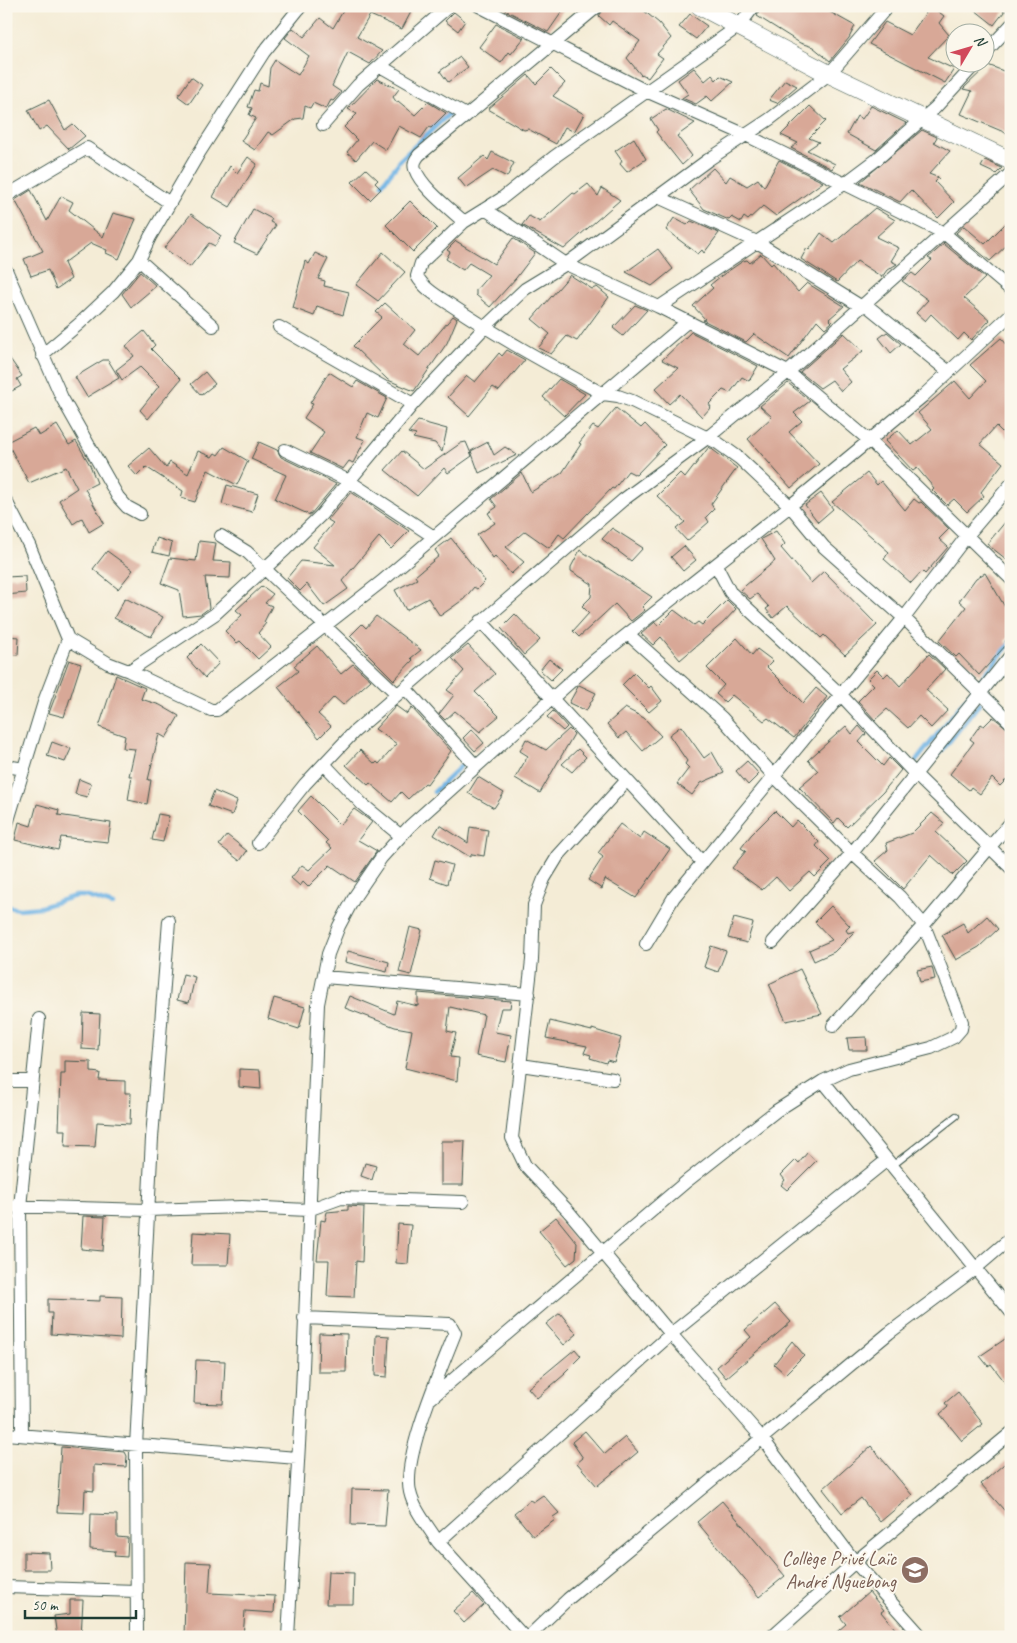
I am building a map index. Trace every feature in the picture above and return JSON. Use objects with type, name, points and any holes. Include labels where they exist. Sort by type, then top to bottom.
[{"type":"main road","points":[[700,6],[829,74],[1011,161]]},
{"type":"street","points":[[42,355],[114,292],[139,260],[170,203],[264,52],[301,6]]},
{"type":"street","points":[[323,125],[358,85],[449,6]]},
{"type":"street","points":[[479,6],[528,33],[553,43],[646,91],[746,135],[944,233],[1011,290]]},
{"type":"street","points":[[464,222],[424,183],[414,168],[415,161],[419,155],[466,115],[598,6]]},
{"type":"street","points":[[754,6],[739,26],[646,91],[485,209],[464,222],[421,263],[416,276],[420,283],[429,290],[484,328],[603,394],[618,396],[632,401],[707,438],[739,458],[790,506],[824,547],[904,618],[1011,723]]},
{"type":"street","points":[[130,670],[215,614],[320,515],[413,404],[484,328],[525,289],[566,264],[829,74],[888,6]]},
{"type":"street","points":[[994,43],[1011,25]]},
{"type":"street","points":[[380,66],[466,115]]},
{"type":"street","points":[[659,307],[844,184],[876,160],[921,118],[935,108],[968,72]]},
{"type":"street","points":[[6,196],[87,148],[170,203]]},
{"type":"street","points":[[258,843],[324,764],[354,732],[623,500],[707,438],[788,372],[1011,173]]},
{"type":"street","points":[[658,197],[757,242],[864,305],[949,372]]},
{"type":"street","points":[[485,209],[566,264],[659,307],[788,372],[870,441],[1011,580]]},
{"type":"street","points":[[139,260],[213,326]]},
{"type":"street","points":[[6,270],[62,398],[118,497],[127,507],[140,514]]},
{"type":"street","points":[[288,1637],[318,1004],[328,954],[351,904],[381,858],[401,836],[476,766],[628,634],[870,441],[949,372],[1011,314]]},
{"type":"street","points":[[6,501],[29,545],[68,640],[108,663],[130,670],[211,710],[217,710],[434,537],[688,322]]},
{"type":"street","points":[[279,327],[413,404]]},
{"type":"street","points":[[285,450],[349,481],[434,537]]},
{"type":"street","points":[[646,944],[674,897],[904,618],[966,537],[1011,484]]},
{"type":"street","points":[[221,536],[247,552],[324,626],[401,691],[476,766]]},
{"type":"street","points":[[716,565],[730,592],[841,695],[916,774],[1011,868]]},
{"type":"street","points":[[481,621],[702,862]]},
{"type":"street","points":[[429,1400],[687,1182],[769,1117],[823,1081],[849,1069],[931,1048],[954,1037],[961,1029],[962,1022],[924,925],[900,897],[852,853],[774,776],[722,718],[628,634]]},
{"type":"street","points":[[6,826],[45,699],[68,640]]},
{"type":"street","points":[[773,942],[852,853],[1011,655]]},
{"type":"street","points":[[324,764],[362,804],[401,836]]},
{"type":"street","points":[[6,766],[24,770]]},
{"type":"street","points":[[627,780],[558,856],[544,879],[534,905],[528,994],[512,1138],[517,1152],[525,1165],[569,1212],[671,1334],[762,1438],[855,1562],[922,1637]]},
{"type":"street","points":[[833,1026],[924,925],[1011,822]]},
{"type":"street","points":[[137,1637],[136,1446],[145,1305],[148,1210],[169,921]]},
{"type":"street","points":[[324,977],[528,994]]},
{"type":"street","points":[[22,1434],[20,1207],[39,1019]]},
{"type":"street","points":[[521,1065],[614,1079]]},
{"type":"street","points":[[6,1081],[32,1081]]},
{"type":"street","points":[[823,1081],[1011,1312]]},
{"type":"street","points":[[438,1542],[671,1334],[889,1163]]},
{"type":"street","points":[[6,1206],[148,1210],[242,1206],[308,1210],[341,1198],[463,1202]]},
{"type":"street","points":[[528,1637],[568,1599],[889,1333],[976,1268],[1011,1238]]},
{"type":"street","points":[[304,1318],[450,1324],[455,1333],[420,1426],[409,1474],[409,1490],[413,1504],[438,1542],[524,1637]]},
{"type":"street","points":[[771,1637],[855,1562],[1011,1433]]},
{"type":"street","points":[[6,1434],[297,1458]]},
{"type":"street","points":[[6,1587],[137,1591]]},
{"type":"lane","points":[[889,1163],[956,1116]]},
{"type":"building","points":[[346,6],[400,6],[411,12],[402,29],[370,15],[357,37],[382,51],[370,64],[348,52],[332,86],[341,92],[333,101],[331,100],[326,109],[313,103],[310,108],[305,106],[303,118],[295,119],[273,135],[268,132],[255,150],[241,141],[256,118],[249,115],[252,108],[248,107],[254,90],[258,91],[260,83],[268,86],[270,68],[275,60],[298,75],[309,56],[285,38],[293,28],[304,37],[320,18],[333,28]]},
{"type":"building","points":[[508,6],[566,6],[548,32],[505,10]]},
{"type":"building","points":[[606,6],[638,6],[659,23],[671,38],[657,54],[663,58],[648,78],[641,75],[627,58],[640,41],[612,21],[609,25],[599,16]]},
{"type":"building","points":[[762,6],[819,6],[855,26],[849,38],[830,61],[813,47],[800,43],[757,16]]},
{"type":"building","points":[[931,6],[944,16],[939,23],[944,29],[944,40],[928,57],[944,64],[944,72],[952,72],[945,83],[869,44],[885,22],[910,35]]},
{"type":"building","points":[[970,6],[1002,6],[1004,12],[994,25],[994,22],[990,22]]},
{"type":"building","points":[[454,12],[465,21],[458,31],[445,21]]},
{"type":"building","points":[[690,14],[707,26],[696,39],[679,27]]},
{"type":"building","points":[[496,24],[524,38],[511,54],[509,52],[501,63],[479,47]]},
{"type":"building","points":[[460,57],[468,67],[448,82],[440,71]]},
{"type":"building","points":[[994,67],[1011,74],[1011,135],[961,114],[972,91],[963,89],[981,72],[994,72]]},
{"type":"building","points":[[694,68],[705,81],[712,75],[716,80],[720,76],[733,82],[712,101],[707,96],[696,104],[682,98],[688,94],[678,80]]},
{"type":"building","points":[[551,69],[565,83],[553,96],[584,114],[574,132],[565,127],[556,144],[528,129],[524,130],[488,109],[528,75],[536,84]]},
{"type":"building","points":[[191,77],[202,85],[189,104],[178,96]]},
{"type":"building","points":[[377,79],[399,89],[393,97],[397,103],[398,101],[415,115],[428,102],[446,113],[431,128],[429,127],[421,138],[399,126],[386,150],[372,141],[356,160],[347,152],[357,140],[344,127],[357,114],[348,109]]},
{"type":"building","points":[[785,80],[797,86],[777,103],[769,100]]},
{"type":"building","points":[[49,100],[65,130],[73,124],[85,136],[69,149],[47,126],[39,131],[28,110]]},
{"type":"building","points":[[810,106],[826,121],[809,138],[819,142],[807,150],[835,164],[832,169],[791,148],[798,143],[781,135]]},
{"type":"building","points":[[871,106],[906,123],[876,150],[847,134],[857,116],[862,119]]},
{"type":"building","points":[[666,109],[695,123],[677,136],[692,156],[682,165],[656,132],[658,130],[651,119]]},
{"type":"building","points":[[922,130],[937,137],[934,142],[950,151],[929,174],[939,178],[935,182],[954,202],[938,218],[911,190],[900,202],[860,182]]},
{"type":"building","points":[[634,138],[646,159],[627,172],[620,164],[622,161],[615,151]]},
{"type":"building","points":[[492,152],[514,163],[507,177],[493,170],[466,188],[458,178],[484,156],[488,160]]},
{"type":"building","points":[[248,157],[257,164],[230,207],[213,197],[230,166],[237,173]]},
{"type":"building","points":[[779,160],[823,182],[776,216],[763,206],[748,220],[744,217],[741,222],[732,217],[729,220],[704,209],[689,190],[713,168],[726,182],[730,176],[747,186],[758,179],[764,187]]},
{"type":"building","points":[[985,160],[1002,168],[996,174],[981,167]]},
{"type":"building","points":[[366,169],[378,180],[375,183],[381,189],[370,200],[352,182]]},
{"type":"building","points":[[588,184],[598,196],[602,188],[620,200],[564,249],[522,225],[529,216],[540,222],[573,193],[575,194]]},
{"type":"building","points":[[31,190],[47,221],[61,196],[73,202],[69,210],[103,237],[113,213],[136,219],[119,259],[106,253],[107,250],[91,243],[64,263],[71,279],[56,289],[48,270],[31,276],[24,259],[43,251],[15,200]]},
{"type":"building","points":[[410,201],[437,228],[413,252],[386,225]]},
{"type":"building","points":[[875,208],[895,220],[876,237],[899,248],[891,261],[897,264],[887,270],[882,277],[857,261],[837,282],[801,259],[807,248],[809,250],[821,233],[834,243]]},
{"type":"building","points":[[253,209],[272,219],[270,222],[276,225],[257,254],[234,243]]},
{"type":"building","points":[[191,214],[221,236],[215,246],[209,243],[190,267],[164,248]]},
{"type":"building","points":[[674,218],[687,225],[691,221],[719,233],[704,253],[702,250],[698,254],[666,230]]},
{"type":"building","points":[[1011,218],[1011,241],[990,261],[956,233],[964,226],[985,244]]},
{"type":"building","points":[[513,238],[535,253],[490,307],[476,295],[476,290],[489,275],[469,263],[463,270],[446,259],[450,252],[447,250],[456,241],[494,264]]},
{"type":"building","points":[[944,244],[985,278],[964,298],[990,320],[971,340],[964,333],[958,340],[931,314],[925,321],[916,313],[928,300],[902,281],[912,273],[916,276],[932,260],[928,258]]},
{"type":"building","points":[[658,249],[673,269],[652,286],[626,272]]},
{"type":"building","points":[[383,252],[405,272],[378,301],[356,285]]},
{"type":"building","points":[[315,253],[328,259],[318,279],[325,281],[324,286],[349,292],[343,315],[317,306],[314,316],[293,308],[305,261],[309,264]]},
{"type":"building","points":[[761,254],[771,265],[773,263],[798,292],[807,283],[844,306],[829,319],[832,322],[825,328],[817,320],[789,358],[754,334],[746,342],[703,320],[705,319],[693,306],[713,288],[710,285],[721,276],[743,261],[747,260],[750,263]]},
{"type":"building","points":[[140,272],[156,286],[131,307],[122,294]]},
{"type":"building","points":[[570,275],[592,289],[597,287],[609,297],[577,341],[567,336],[551,354],[538,348],[550,334],[532,319]]},
{"type":"building","points":[[385,303],[415,330],[404,344],[419,356],[453,316],[457,319],[447,343],[414,391],[388,380],[353,346],[382,317],[376,312]]},
{"type":"building","points":[[635,305],[647,310],[623,336],[613,328]]},
{"type":"building","points":[[144,331],[155,345],[151,349],[181,379],[148,419],[140,410],[159,386],[140,367],[122,380],[116,370],[134,356],[126,346]]},
{"type":"building","points":[[691,332],[758,366],[749,381],[742,377],[730,393],[723,390],[709,404],[711,407],[702,417],[680,394],[669,404],[655,389],[678,368],[662,360]]},
{"type":"building","points":[[887,332],[901,344],[891,353],[879,338]]},
{"type":"building","points":[[844,333],[863,351],[840,369],[851,382],[841,391],[832,380],[820,388],[800,372]]},
{"type":"building","points":[[1001,338],[1011,349],[1011,441],[996,426],[980,444],[1003,463],[981,492],[984,496],[967,512],[954,499],[947,505],[932,490],[934,488],[917,468],[913,471],[885,441],[898,430],[912,445],[932,429],[918,413],[955,381],[970,398],[986,381],[970,365]]},
{"type":"building","points":[[507,350],[525,360],[499,391],[493,387],[469,416],[448,397],[467,376],[475,382],[499,353],[502,356]]},
{"type":"building","points":[[6,353],[22,376],[17,379],[21,386],[10,392],[6,388]]},
{"type":"building","points":[[103,360],[108,360],[119,378],[87,397],[75,377]]},
{"type":"building","points":[[205,372],[215,384],[201,395],[191,384]]},
{"type":"building","points":[[329,372],[353,387],[357,381],[387,398],[378,418],[367,413],[357,437],[365,440],[353,463],[349,461],[343,469],[310,453],[324,432],[304,418],[313,404],[310,403]]},
{"type":"building","points":[[559,379],[585,394],[564,416],[543,397]]},
{"type":"building","points":[[788,383],[810,401],[794,413],[802,421],[789,432],[819,464],[791,488],[748,439],[772,417],[760,406]]},
{"type":"building","points":[[616,408],[641,428],[645,424],[665,445],[636,475],[628,471],[614,489],[612,488],[564,538],[559,534],[549,548],[525,531],[506,547],[524,562],[511,574],[495,556],[493,558],[477,535],[495,523],[488,513],[497,507],[491,499],[522,473],[531,492],[562,473],[581,444],[579,443],[593,426],[598,429]]},
{"type":"building","points":[[418,421],[447,429],[442,452],[435,443],[413,438],[416,435],[408,433]]},
{"type":"building","points":[[57,425],[69,445],[76,441],[90,465],[97,483],[85,489],[104,523],[89,532],[82,518],[73,524],[59,500],[77,488],[66,467],[29,483],[7,442],[34,428],[39,436]]},
{"type":"building","points":[[259,442],[277,450],[281,457],[336,484],[310,515],[275,499],[286,475],[251,459]]},
{"type":"building","points":[[466,442],[472,456],[448,473],[444,468],[417,496],[385,470],[402,451],[424,469],[461,443]]},
{"type":"building","points":[[488,442],[494,455],[505,447],[517,455],[479,473],[471,451]]},
{"type":"building","points":[[224,447],[248,461],[237,485],[208,470],[195,502],[181,498],[183,491],[146,467],[137,476],[128,466],[149,448],[166,468],[170,462],[188,474],[198,451],[212,457],[215,453],[218,455]]},
{"type":"building","points":[[709,447],[737,468],[711,504],[714,509],[706,517],[709,522],[687,541],[676,529],[685,522],[657,496],[680,473],[685,478]]},
{"type":"building","points":[[867,473],[877,485],[881,481],[905,510],[914,499],[919,503],[921,502],[949,529],[939,539],[948,547],[925,574],[922,571],[911,583],[884,559],[889,552],[832,502]]},
{"type":"building","points":[[227,485],[258,494],[252,512],[222,504]]},
{"type":"building","points":[[351,492],[409,531],[391,549],[379,537],[342,581],[348,589],[324,606],[307,584],[300,591],[287,578],[301,561],[335,565],[313,547],[333,523],[328,520]]},
{"type":"building","points":[[821,493],[833,509],[818,522],[805,505]]},
{"type":"building","points":[[1011,515],[1011,563],[987,544]]},
{"type":"building","points":[[612,528],[643,548],[631,561],[602,539]]},
{"type":"building","points":[[776,531],[785,544],[781,548],[811,583],[824,571],[877,625],[845,655],[824,635],[821,638],[787,606],[773,618],[766,609],[769,607],[757,594],[750,599],[740,590],[775,561],[761,539]]},
{"type":"building","points":[[157,538],[172,543],[169,556],[152,552]]},
{"type":"building","points":[[451,538],[485,581],[477,589],[474,587],[464,599],[440,616],[428,598],[406,610],[395,590],[417,579],[415,576],[439,556],[435,550]]},
{"type":"building","points":[[199,541],[216,543],[213,561],[231,562],[230,578],[205,577],[209,608],[201,614],[183,616],[179,590],[161,583],[170,558],[196,561]]},
{"type":"building","points":[[684,546],[696,560],[683,571],[671,557]]},
{"type":"building","points":[[580,550],[652,597],[642,607],[645,610],[631,621],[615,604],[579,637],[573,631],[589,613],[582,606],[591,597],[592,584],[571,571],[571,567]]},
{"type":"building","points":[[107,551],[133,570],[118,589],[93,569]]},
{"type":"building","points":[[985,573],[1005,607],[1011,601],[1011,635],[1005,641],[1007,644],[979,675],[959,654],[956,657],[939,641],[966,607],[959,601],[976,578]]},
{"type":"building","points":[[25,576],[26,593],[6,595],[6,577]]},
{"type":"building","points":[[262,586],[273,594],[265,603],[272,606],[264,622],[266,623],[258,633],[271,647],[258,659],[240,641],[237,643],[225,631],[242,615],[236,610]]},
{"type":"building","points":[[125,598],[163,617],[151,637],[114,618]]},
{"type":"building","points":[[727,600],[736,609],[723,623],[680,660],[661,637],[653,645],[641,634],[655,622],[658,626],[674,610],[694,625],[698,622],[702,625]]},
{"type":"building","points":[[515,614],[540,640],[524,655],[501,628]]},
{"type":"building","points":[[376,616],[421,650],[411,658],[413,660],[394,680],[350,636],[362,624],[366,628]]},
{"type":"building","points":[[6,636],[19,637],[18,655],[6,654]]},
{"type":"building","points":[[737,638],[752,655],[757,649],[773,661],[767,667],[803,703],[816,688],[827,697],[794,738],[768,718],[764,721],[732,695],[725,702],[716,694],[724,685],[707,668]]},
{"type":"building","points":[[201,644],[219,663],[205,678],[187,658]]},
{"type":"building","points":[[468,645],[495,674],[475,692],[499,716],[480,732],[455,711],[445,720],[439,714],[454,695],[447,690],[464,671],[452,658]]},
{"type":"building","points":[[317,646],[341,674],[353,664],[371,680],[343,705],[334,697],[318,714],[331,726],[319,738],[278,687],[298,671],[294,666]]},
{"type":"building","points":[[929,654],[945,669],[926,690],[948,710],[931,728],[919,716],[908,728],[887,709],[875,720],[858,701],[874,685],[868,679],[877,670],[884,677],[888,673],[900,686]]},
{"type":"building","points":[[549,659],[562,669],[551,680],[540,670]]},
{"type":"building","points":[[69,660],[81,664],[64,717],[49,713]]},
{"type":"building","points":[[634,673],[649,688],[651,686],[662,701],[649,712],[622,685]]},
{"type":"building","points":[[116,675],[145,688],[141,699],[160,705],[179,716],[166,738],[159,734],[148,780],[151,780],[147,804],[128,800],[132,776],[129,776],[135,749],[123,748],[125,736],[99,727]]},
{"type":"building","points":[[579,685],[596,693],[586,711],[569,703]]},
{"type":"building","points":[[396,706],[407,714],[412,708],[451,751],[427,784],[425,783],[408,799],[401,792],[392,802],[370,783],[368,785],[346,765],[360,750],[375,764],[377,762],[379,764],[397,744],[375,729]]},
{"type":"building","points":[[625,708],[644,718],[661,736],[643,751],[626,732],[619,738],[607,724]]},
{"type":"building","points":[[553,711],[567,727],[563,731],[547,717]]},
{"type":"building","points":[[993,717],[1011,731],[1011,775],[1000,786],[992,778],[980,794],[971,787],[969,790],[950,774],[974,742],[970,739],[981,724],[984,726]]},
{"type":"building","points":[[681,726],[704,758],[712,752],[724,773],[701,783],[692,795],[677,784],[689,768],[685,764],[687,761],[669,735]]},
{"type":"building","points":[[846,726],[852,734],[859,726],[866,734],[859,742],[883,766],[889,758],[901,770],[883,792],[847,827],[838,818],[834,823],[799,787],[818,771],[808,760]]},
{"type":"building","points":[[472,729],[484,743],[475,751],[463,738]]},
{"type":"building","points":[[569,729],[574,734],[540,793],[515,778],[528,756],[520,751],[526,739],[546,750]]},
{"type":"building","points":[[52,742],[71,749],[65,762],[47,756]]},
{"type":"building","points":[[578,749],[586,757],[572,772],[562,764]]},
{"type":"building","points":[[747,761],[759,774],[748,785],[736,771]]},
{"type":"building","points":[[478,777],[504,793],[494,808],[468,793]]},
{"type":"building","points":[[79,779],[91,784],[87,797],[75,794]]},
{"type":"building","points":[[214,791],[237,801],[232,815],[208,806]]},
{"type":"building","points":[[311,796],[340,825],[354,809],[372,822],[358,840],[377,851],[355,882],[330,865],[308,887],[303,882],[300,886],[291,878],[302,865],[309,870],[332,848],[326,843],[328,841],[298,811]]},
{"type":"building","points":[[37,804],[59,810],[58,815],[111,823],[108,842],[61,837],[58,850],[15,840],[19,822],[31,826]]},
{"type":"building","points":[[775,811],[791,827],[797,820],[819,842],[816,846],[831,861],[815,877],[810,872],[789,891],[776,877],[762,890],[732,868],[746,851],[741,848]]},
{"type":"building","points":[[932,813],[944,823],[936,832],[967,861],[953,875],[931,855],[903,889],[875,861],[888,850],[886,843],[912,833]]},
{"type":"building","points":[[158,814],[169,816],[163,842],[152,840]]},
{"type":"building","points":[[620,824],[640,839],[644,832],[670,849],[636,898],[605,879],[602,889],[588,880],[603,857],[598,853]]},
{"type":"building","points":[[440,825],[468,843],[470,827],[488,830],[484,856],[472,854],[470,857],[434,835]]},
{"type":"building","points":[[227,835],[247,851],[240,861],[219,845]]},
{"type":"building","points":[[435,860],[452,865],[447,884],[430,878]]},
{"type":"building","points":[[831,906],[850,926],[846,930],[848,933],[855,931],[834,952],[814,961],[809,950],[832,940],[815,922]]},
{"type":"building","points":[[987,916],[998,929],[979,947],[956,960],[942,935],[963,923],[968,933]]},
{"type":"building","points":[[734,918],[753,923],[747,943],[728,938]]},
{"type":"building","points":[[410,927],[422,930],[411,975],[399,972]]},
{"type":"building","points":[[711,946],[726,951],[718,972],[704,967]]},
{"type":"building","points":[[348,951],[389,962],[387,972],[345,962]]},
{"type":"building","points":[[932,967],[935,979],[920,982],[917,970]]},
{"type":"building","points":[[800,969],[822,1014],[786,1021],[769,984]]},
{"type":"building","points":[[183,974],[195,977],[189,1003],[177,1000]]},
{"type":"building","points":[[418,993],[511,1001],[510,1008],[501,1008],[495,1032],[511,1035],[506,1062],[476,1056],[484,1015],[450,1007],[447,1031],[456,1033],[450,1057],[459,1058],[457,1081],[405,1068],[412,1030],[395,1027],[345,1008],[350,996],[394,1014],[397,1001],[418,1006]]},
{"type":"building","points":[[274,998],[305,1007],[299,1029],[268,1019]]},
{"type":"building","points":[[83,1013],[100,1014],[98,1050],[82,1049]]},
{"type":"building","points":[[550,1021],[592,1031],[592,1029],[621,1038],[614,1062],[607,1060],[606,1063],[590,1058],[591,1055],[584,1053],[587,1046],[546,1038]]},
{"type":"building","points":[[866,1037],[867,1050],[849,1050],[847,1038]]},
{"type":"building","points":[[65,1061],[91,1062],[91,1072],[100,1073],[99,1080],[125,1081],[125,1093],[131,1093],[130,1124],[97,1122],[95,1147],[65,1146],[66,1130],[59,1130],[61,1074],[65,1074]]},
{"type":"building","points":[[239,1069],[260,1070],[261,1089],[239,1087]]},
{"type":"building","points":[[441,1141],[465,1141],[463,1185],[441,1185]]},
{"type":"building","points":[[807,1153],[816,1161],[787,1190],[781,1185],[785,1180],[781,1175],[796,1160],[799,1163]]},
{"type":"building","points":[[365,1163],[376,1166],[372,1180],[361,1176]]},
{"type":"building","points":[[348,1206],[364,1207],[362,1262],[356,1261],[354,1297],[327,1296],[329,1260],[317,1260],[321,1220],[325,1221],[327,1212],[348,1210]]},
{"type":"building","points":[[83,1216],[105,1217],[103,1251],[81,1249]]},
{"type":"building","points":[[556,1217],[577,1243],[576,1258],[567,1265],[539,1231]]},
{"type":"building","points":[[398,1224],[411,1225],[408,1264],[396,1263]]},
{"type":"building","points":[[193,1232],[230,1234],[228,1265],[191,1265]]},
{"type":"building","points":[[100,1296],[122,1297],[121,1339],[51,1334],[52,1313],[48,1313],[48,1299],[100,1301]]},
{"type":"building","points":[[775,1304],[791,1322],[726,1378],[717,1367],[751,1337],[745,1330]]},
{"type":"building","points":[[560,1313],[577,1334],[564,1345],[546,1324]]},
{"type":"building","points":[[319,1333],[347,1334],[346,1372],[318,1372]]},
{"type":"building","points":[[376,1335],[389,1336],[387,1377],[375,1376]]},
{"type":"building","points":[[1011,1335],[1011,1390],[991,1364],[988,1366],[980,1356]]},
{"type":"building","points":[[792,1341],[804,1355],[785,1374],[774,1364]]},
{"type":"building","points":[[575,1349],[581,1356],[565,1374],[537,1398],[528,1388]]},
{"type":"building","points":[[196,1360],[225,1361],[223,1404],[194,1403]]},
{"type":"building","points":[[958,1392],[983,1424],[962,1441],[940,1414],[948,1407],[945,1403]]},
{"type":"building","points":[[585,1431],[605,1454],[625,1437],[638,1452],[597,1486],[577,1463],[583,1458],[572,1442]]},
{"type":"building","points":[[871,1446],[912,1495],[880,1522],[861,1498],[842,1513],[823,1489]]},
{"type":"building","points":[[61,1447],[125,1452],[127,1456],[126,1467],[94,1465],[94,1491],[85,1490],[84,1513],[57,1512]]},
{"type":"building","points":[[1011,1458],[1011,1518],[981,1484]]},
{"type":"building","points":[[352,1489],[388,1490],[385,1526],[351,1525]]},
{"type":"building","points":[[543,1495],[559,1513],[553,1517],[555,1520],[533,1536],[514,1513],[530,1500],[533,1502]]},
{"type":"building","points":[[722,1501],[785,1576],[759,1597],[697,1522]]},
{"type":"building","points":[[91,1514],[117,1515],[117,1537],[128,1538],[127,1557],[114,1556],[115,1551],[90,1549]]},
{"type":"building","points":[[24,1552],[49,1553],[50,1570],[24,1570]]},
{"type":"building","points":[[186,1562],[211,1563],[209,1593],[275,1596],[274,1613],[245,1611],[243,1637],[184,1637]]},
{"type":"building","points":[[328,1572],[354,1573],[353,1604],[326,1604]]},
{"type":"building","points":[[869,1592],[884,1610],[881,1612],[902,1637],[831,1637],[846,1624],[840,1617]]},
{"type":"building","points":[[473,1593],[484,1605],[464,1623],[453,1611]]},
{"type":"building","points":[[70,1600],[83,1600],[81,1637],[57,1637],[54,1616],[70,1614]]},
{"type":"waterway","points":[[399,161],[453,110]]},
{"type":"waterway","points":[[382,184],[397,165]]},
{"type":"waterway","points":[[916,761],[1011,642]]},
{"type":"waterway","points":[[940,753],[980,703]]},
{"type":"waterway","points":[[434,792],[468,759]]},
{"type":"waterway","points":[[6,906],[19,909],[41,907],[75,896],[85,896],[113,905]]},
{"type":"place","name":"Collège Privé Laïc André Nguebong","points":[[915,1570]]}]
